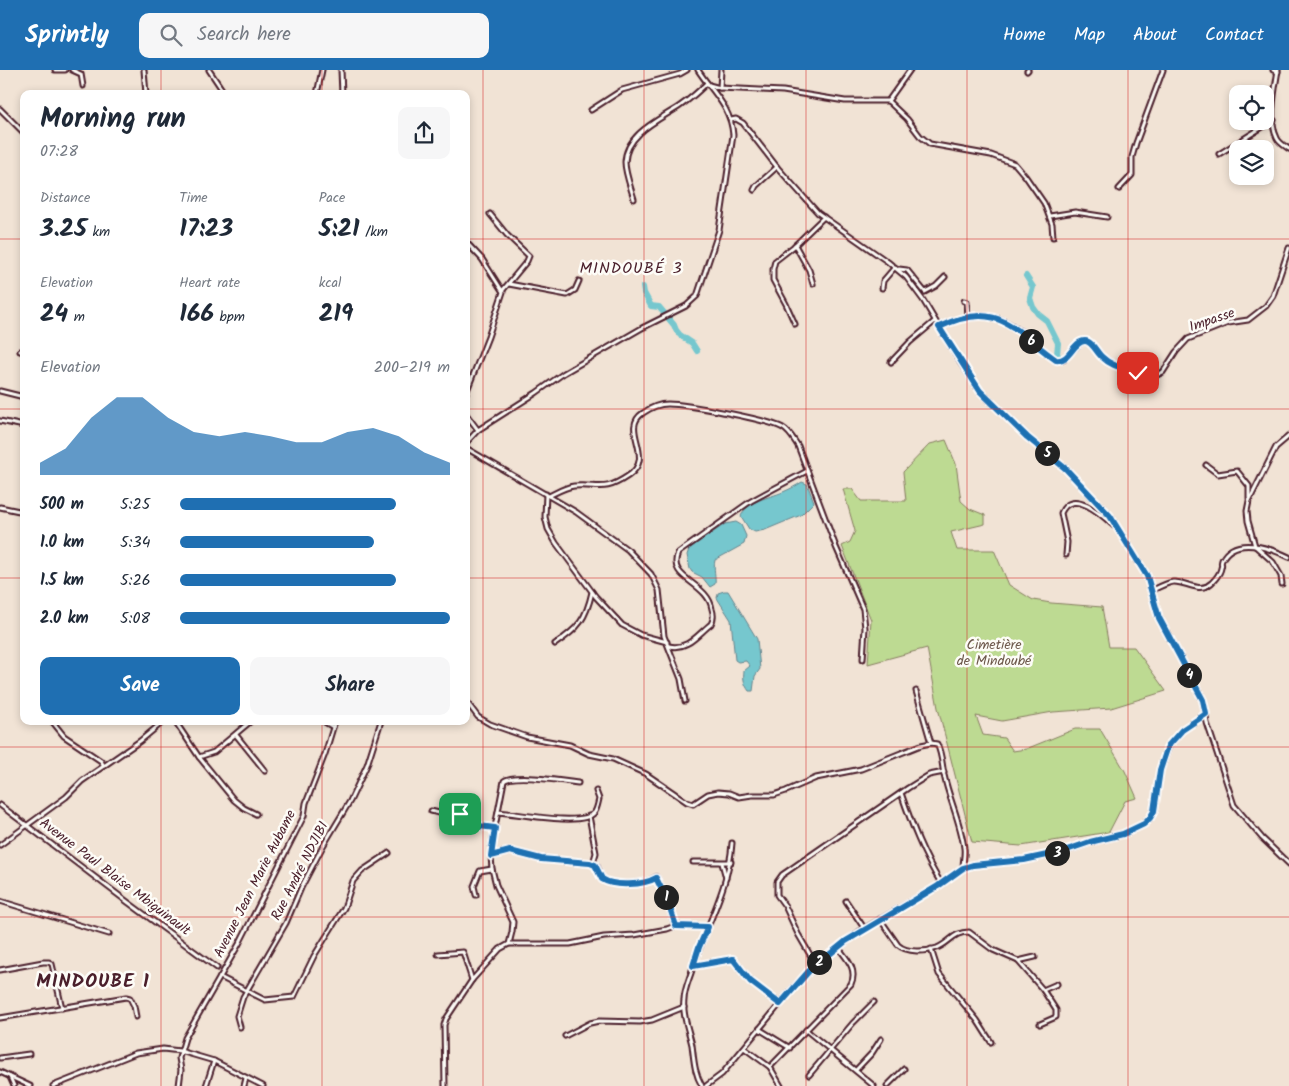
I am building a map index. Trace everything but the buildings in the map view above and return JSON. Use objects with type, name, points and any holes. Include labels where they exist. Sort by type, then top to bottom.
[{"type":"street","points":[[55,70],[65,70]]},
{"type":"street","points":[[72,70],[81,74],[83,86]]},
{"type":"street","points":[[144,70],[146,90]]},
{"type":"street","points":[[209,70],[222,90]]},
{"type":"street","points":[[317,90],[322,70]]},
{"type":"street","points":[[341,70],[342,90]]},
{"type":"street","points":[[591,110],[622,90],[680,74],[687,70]]},
{"type":"street","points":[[470,439],[478,430],[573,367],[686,306],[697,296],[717,236],[732,142],[731,120],[727,110],[698,70]]},
{"type":"street","points":[[720,88],[721,70]]},
{"type":"street","points":[[888,101],[910,70]]},
{"type":"street","points":[[1119,189],[1132,176],[1132,158],[1136,144],[1163,70]]},
{"type":"street","points":[[1273,70],[1278,71],[1274,99]]},
{"type":"street","points":[[708,84],[720,88],[783,91],[845,101],[888,101],[907,119],[920,136],[930,144],[991,155],[1015,164],[1033,185],[1050,216],[1053,237]]},
{"type":"street","points":[[634,199],[625,165],[626,156],[631,144],[640,134],[708,84]]},
{"type":"street","points":[[0,109],[20,129]]},
{"type":"street","points":[[731,120],[736,119],[743,123],[809,204],[824,217],[896,268],[914,287],[980,391],[1027,437],[1066,469],[1105,510],[1147,576],[1159,618],[1203,700],[1207,723],[1234,805],[1256,832],[1289,864]]},
{"type":"street","points":[[1274,120],[1278,140],[1289,149]]},
{"type":"street","points":[[1220,154],[1258,130]]},
{"type":"street","points":[[754,190],[777,167]]},
{"type":"street","points":[[1050,216],[1074,212],[1107,217]]},
{"type":"street","points":[[470,383],[488,337],[503,290],[529,256],[507,235],[490,214]]},
{"type":"street","points":[[795,324],[772,280],[775,261],[824,217]]},
{"type":"street","points":[[795,245],[809,270],[813,284]]},
{"type":"street","points":[[470,246],[482,259],[503,290]]},
{"type":"street","name":"Impasse","points":[[939,327],[958,318],[988,317],[1010,324],[1056,360],[1064,359],[1080,342],[1085,341],[1090,342],[1103,358],[1114,366],[1145,375],[1157,375],[1163,372],[1176,352],[1188,339],[1228,323],[1248,320],[1266,306],[1273,296],[1289,248]]},
{"type":"street","points":[[1285,258],[1289,261]]},
{"type":"street","points":[[896,268],[907,270],[925,292],[936,286],[945,277]]},
{"type":"street","points":[[882,288],[882,281],[896,268]]},
{"type":"street","points":[[509,284],[567,295],[575,290],[579,281]]},
{"type":"street","points":[[964,301],[966,302],[968,317]]},
{"type":"street","points":[[891,362],[922,331],[935,321]]},
{"type":"street","points":[[0,391],[20,396]]},
{"type":"street","points":[[548,495],[568,487],[607,487],[633,473],[638,468],[640,462],[634,432],[638,418],[642,413],[667,404],[749,418],[783,428],[798,446],[836,548],[863,610],[865,628],[863,659]]},
{"type":"street","points":[[470,419],[478,430]]},
{"type":"street","points":[[0,421],[20,425]]},
{"type":"street","points":[[1249,501],[1276,446],[1289,436]]},
{"type":"street","points":[[470,450],[576,512],[623,546],[651,574],[658,590],[661,622],[681,679],[685,700]]},
{"type":"street","points":[[1206,465],[1218,474],[1234,470],[1239,472],[1249,486],[1248,521],[1255,546],[1273,562],[1281,576],[1282,584]]},
{"type":"street","points":[[548,495],[545,517],[548,529],[592,592],[622,625],[641,635],[675,648],[689,644],[713,620],[712,607],[708,596],[678,570],[676,563],[678,553],[745,505],[807,472]]},
{"type":"street","points":[[1066,556],[1067,542],[1061,512],[1066,506],[1072,503],[1086,504],[1117,528]]},
{"type":"street","points":[[0,507],[20,511]]},
{"type":"street","points":[[1151,591],[1172,582],[1197,587],[1207,586],[1216,578],[1221,568],[1221,562],[1232,550],[1244,545],[1255,546],[1289,556]]},
{"type":"street","points":[[555,644],[569,635],[580,624],[587,611],[592,592]]},
{"type":"street","points":[[916,691],[931,743]]},
{"type":"street","points":[[470,706],[478,717],[490,724],[528,737],[570,745],[590,754],[614,759],[646,774],[687,802],[693,804],[708,794],[718,792],[729,793],[739,797],[786,792],[816,778],[860,769],[921,745],[937,744],[962,839],[964,849],[963,868]]},
{"type":"street","points":[[706,1086],[722,1074],[780,1004],[816,965],[864,928],[942,883],[963,868],[973,865],[1024,860],[1061,852],[1090,842],[1123,834],[1139,827],[1150,818],[1154,811],[1160,770],[1168,746],[1182,730],[1206,714]]},
{"type":"street","points":[[55,725],[64,736],[101,761],[104,766]]},
{"type":"street","points":[[0,846],[27,824],[66,797],[82,781],[140,741],[159,725]]},
{"type":"street","points":[[178,725],[199,757],[234,800],[256,814]]},
{"type":"street","points":[[199,757],[214,752],[246,725]]},
{"type":"street","name":"Rue André NDJIBI","points":[[240,1028],[237,1020],[243,997],[286,923],[301,888],[358,785],[380,725]]},
{"type":"street","name":"Avenue Jean Marie Aubame","points":[[180,1051],[185,1038],[226,966],[304,816],[306,803],[314,786],[333,727]]},
{"type":"street","points":[[236,734],[265,771]]},
{"type":"street","points":[[816,965],[777,895],[777,882],[782,875],[901,793],[929,775],[944,772]]},
{"type":"street","points":[[509,944],[513,922],[502,902],[492,869],[491,856],[504,781],[508,778],[539,778],[578,783]]},
{"type":"street","points":[[498,812],[557,819],[589,816],[595,811],[599,799],[596,791]]},
{"type":"street","points":[[901,793],[913,830],[927,861],[942,883]]},
{"type":"street","name":"Avenue Paul Blaise Mbiguinault","points":[[0,805],[217,968]]},
{"type":"street","points":[[431,811],[447,815],[460,814],[479,826],[495,828]]},
{"type":"street","points":[[589,816],[596,853],[593,863]]},
{"type":"street","points":[[702,1086],[694,1071],[684,996],[699,947],[731,862],[732,842]]},
{"type":"street","points":[[491,856],[510,851],[541,859],[593,863],[597,866],[604,881],[636,884],[649,882],[656,878],[668,902],[676,926]]},
{"type":"street","points":[[226,966],[217,968],[220,976],[247,992],[267,1001],[294,997],[314,956],[344,908],[353,881],[362,871],[389,853]]},
{"type":"street","points":[[693,862],[731,862]]},
{"type":"street","points":[[722,862],[726,878]]},
{"type":"street","points":[[476,895],[474,886],[480,871],[492,869]]},
{"type":"street","points":[[0,901],[108,934]]},
{"type":"street","points":[[846,901],[864,928]]},
{"type":"street","points":[[880,919],[898,946],[902,948],[931,949],[938,947],[956,934],[969,932],[992,950],[1018,962],[1043,990],[1057,1013],[1056,1017],[1040,1024]]},
{"type":"street","points":[[445,1086],[444,1025],[446,1019],[472,980],[500,949],[509,944],[570,944],[604,937],[634,935],[676,926],[708,927]]},
{"type":"street","points":[[770,1067],[836,1000],[854,978],[852,967],[838,947]]},
{"type":"street","points":[[931,949],[939,974],[977,1020],[991,1042]]},
{"type":"street","points":[[438,954],[463,952],[472,980]]},
{"type":"street","points":[[1018,962],[1035,957]]},
{"type":"street","points":[[693,966],[733,959],[750,981],[780,1004]]},
{"type":"street","points":[[0,970],[49,962],[52,964],[62,1008]]},
{"type":"street","points":[[1043,990],[1058,984]]},
{"type":"street","points":[[0,1018],[126,997],[130,998],[132,1002],[136,1017]]},
{"type":"street","points":[[809,1075],[830,1049],[874,1002]]},
{"type":"street","points":[[565,1036],[590,1023],[599,1021],[640,1022],[652,1020],[684,1007]]},
{"type":"street","points":[[759,1029],[790,1048]]},
{"type":"street","points":[[806,1030],[874,1086]]},
{"type":"street","points":[[856,1070],[872,1053],[881,1039]]},
{"type":"street","points":[[744,1048],[770,1067],[781,1086]]},
{"type":"street","points":[[53,1086],[141,1052],[155,1049],[180,1051],[214,1061],[263,1086]]},
{"type":"street","points":[[180,1051],[180,1086]]},
{"type":"street","points":[[0,1058],[29,1054]]},
{"type":"street","points":[[206,1086],[214,1061]]},
{"type":"street","points":[[887,1086],[904,1069]]},
{"type":"street","points":[[0,1072],[27,1086]]},
{"type":"street","points":[[10,1076],[14,1086]]},
{"type":"street","points":[[244,1086],[246,1078]]},
{"type":"green space","name":"Cimetière de Mindoubé","points":[[946,440],[956,464],[961,501],[970,509],[985,515],[985,524],[951,532],[957,550],[994,550],[1009,585],[1033,600],[1102,607],[1109,647],[1134,647],[1166,691],[1111,708],[1053,712],[1002,721],[976,716],[983,735],[1004,738],[1013,751],[1026,749],[1075,729],[1100,729],[1125,771],[1137,798],[1125,801],[1109,832],[1021,846],[972,842],[938,708],[927,648],[868,664],[871,620],[842,546],[850,542],[855,531],[843,489],[852,489],[861,501],[906,501],[903,472],[930,444]]},
{"type":"water","points":[[802,482],[807,484],[814,502],[801,515],[765,530],[755,532],[749,529],[741,516],[749,506],[759,500],[786,491]]},
{"type":"water","points":[[736,522],[741,525],[746,536],[744,544],[715,560],[715,584],[710,587],[702,577],[690,569],[687,555],[689,549],[725,524]]},
{"type":"water","points":[[728,591],[757,639],[760,669],[755,676],[753,691],[749,691],[744,679],[744,671],[750,666],[746,661],[738,662],[735,660],[731,620],[717,598],[718,593]]},
{"type":"waterway","points":[[1026,276],[1033,287],[1030,298],[1033,307],[1047,321],[1058,343],[1057,354],[1061,360]]},
{"type":"waterway","points":[[643,287],[651,306],[659,307],[680,335],[692,343],[697,351]]},
{"type":"district","name":"MINDOUBÉ 3","points":[[631,268]]},
{"type":"district","name":"MINDOUBE 1","points":[[93,982]]},
{"type":"route","points":[[460,814],[479,826],[495,828],[491,856],[501,852],[514,851],[541,859],[593,863],[599,870],[602,879],[608,882],[636,884],[649,882],[656,878],[668,902],[676,926],[708,927],[693,966],[733,959],[750,981],[780,1004],[809,971],[846,941],[864,928],[938,886],[963,868],[985,863],[1024,860],[1061,852],[1090,842],[1123,834],[1144,824],[1153,814],[1155,808],[1160,770],[1168,746],[1182,730],[1206,714],[1203,700],[1159,618],[1147,576],[1110,516],[1066,469],[1039,448],[980,391],[939,327],[958,318],[979,316],[999,319],[1010,324],[1056,360],[1064,359],[1080,342],[1085,341],[1090,342],[1109,363],[1138,373]]}]
